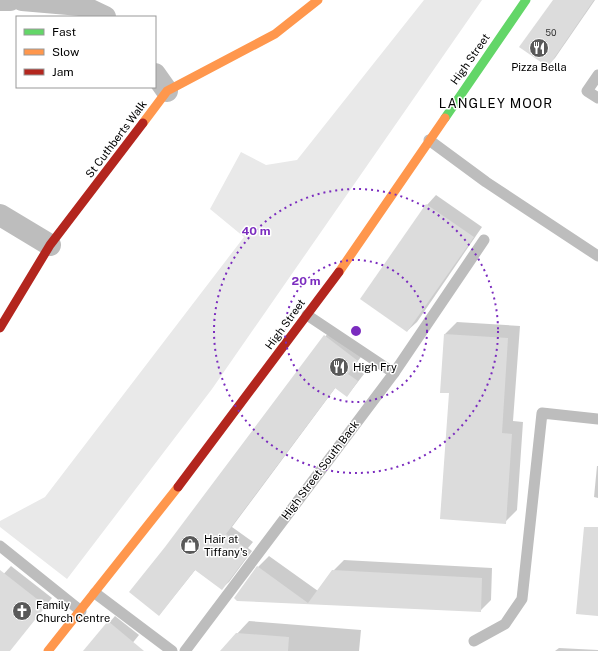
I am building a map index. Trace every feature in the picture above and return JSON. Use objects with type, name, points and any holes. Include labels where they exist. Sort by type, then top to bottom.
[{"type":"main road","name":"St Cuthberts Walk","points":[[0,328],[50,245],[161,83],[275,34],[318,0]]},
{"type":"main road","name":"High Street","points":[[48,651],[207,449],[307,315],[526,0]]},
{"type":"street","points":[[0,0],[10,0]]},
{"type":"street","points":[[22,0],[80,5],[102,16]]},
{"type":"street","points":[[0,215],[50,245]]},
{"type":"lane","points":[[598,75],[587,91],[598,98]]},
{"type":"lane","points":[[429,140],[486,182],[598,256]]},
{"type":"lane","name":"High Street South Back","points":[[185,651],[394,373],[484,240]]},
{"type":"lane","points":[[307,315],[394,373]]},
{"type":"lane","points":[[474,641],[505,624],[522,599],[542,413],[598,419]]},
{"type":"lane","points":[[0,546],[80,611]]},
{"type":"lane","points":[[95,593],[172,651]]},
{"type":"shaded area","points":[[424,0],[482,0],[212,389],[67,579],[0,527],[0,521],[45,497],[244,237],[210,209],[241,152],[266,165],[297,160]]},
{"type":"building","points":[[553,0],[594,0],[548,67],[519,47]]},
{"type":"building","points":[[426,204],[474,237],[407,332],[360,299]]},
{"type":"building","points":[[444,334],[508,338],[502,433],[512,434],[506,524],[440,519],[449,393],[440,393]]},
{"type":"building","points":[[324,335],[358,361],[348,374],[358,381],[347,397],[335,388],[226,534],[247,549],[242,555],[246,558],[222,590],[195,570],[159,616],[129,592],[165,547]]},
{"type":"building","points":[[584,527],[598,527],[598,616],[576,614]]},
{"type":"building","points":[[257,566],[308,603],[332,570],[482,578],[481,612],[237,601],[234,598]]},
{"type":"building","name":"Family Church Centre","points":[[0,570],[46,606],[10,651],[0,651]]},
{"type":"building","points":[[108,621],[144,651],[83,651]]},
{"type":"building","points":[[236,633],[289,637],[288,651],[220,651]]},
{"type":"traffic: fast","points":[[445,118],[526,0]]},
{"type":"traffic: slow","points":[[143,123],[167,91],[275,34],[318,0]]},
{"type":"traffic: slow","points":[[339,272],[445,118]]},
{"type":"traffic: slow","points":[[48,651],[178,487]]},
{"type":"traffic: jam","points":[[0,328],[50,245],[143,123]]},
{"type":"traffic: jam","points":[[178,487],[339,272]]},
{"type":"place","name":"Pizza Bella","points":[[539,48]]},
{"type":"place","name":"High Fry","points":[[339,367]]},
{"type":"place","name":"Hair at Tiffany's","points":[[190,545]]},
{"type":"place","name":"Family Church Centre","points":[[22,611]]},
{"type":"district","name":"LANGLEY MOOR","points":[[496,103]]}]
